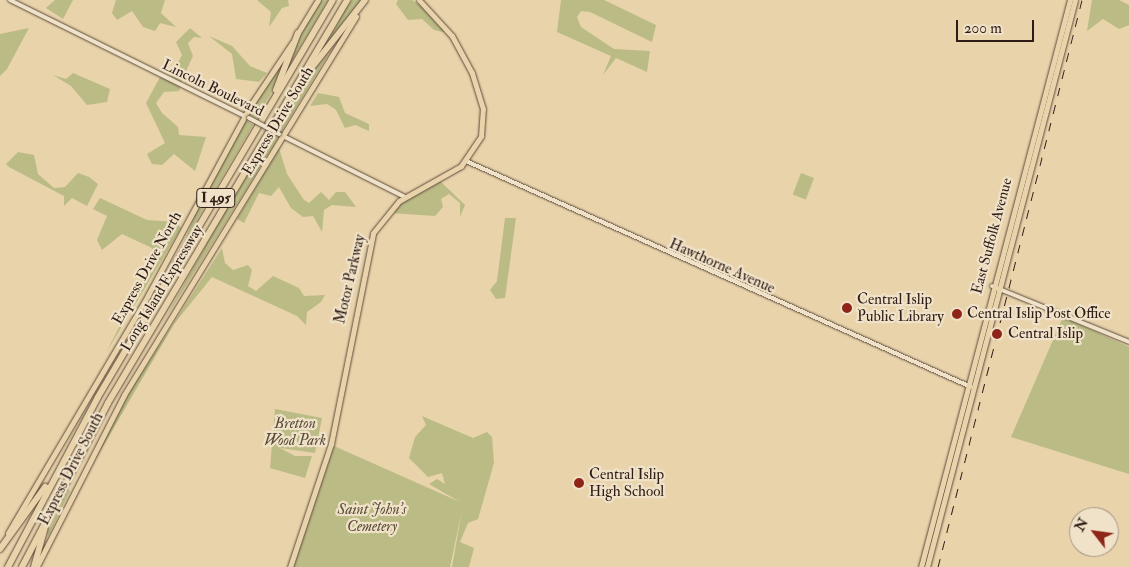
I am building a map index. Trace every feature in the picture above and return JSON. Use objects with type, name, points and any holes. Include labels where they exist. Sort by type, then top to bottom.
[{"type":"highway","name":"Long Island Expressway","points":[[8,567],[53,479],[333,0]]},
{"type":"highway","name":"Long Island Expressway","points":[[22,567],[54,502],[347,0]]},
{"type":"highway","points":[[283,108],[365,0]]},
{"type":"highway","points":[[254,134],[298,33]]},
{"type":"highway","points":[[0,549],[53,479]]},
{"type":"highway","points":[[35,567],[54,502]]},
{"type":"main road","name":"Express Drive North","points":[[0,549],[148,295],[247,117],[318,0]]},
{"type":"main road","name":"Express Drive South","points":[[35,567],[124,395],[365,0]]},
{"type":"main road","name":"Motor Parkway","points":[[290,567],[331,444],[370,241],[381,218],[405,197],[466,161],[481,136],[482,100],[458,44],[419,0]]},
{"type":"main road","name":"East Suffolk Avenue","points":[[921,567],[1070,0]]},
{"type":"main road","name":"East Suffolk Avenue","points":[[994,287],[1075,0]]},
{"type":"main road","name":"East Suffolk Avenue","points":[[927,567],[968,386]]},
{"type":"street","name":"Lincoln Boulevard","points":[[10,0],[405,197]]},
{"type":"street","name":"Hawthorne Avenue","points":[[466,161],[968,386]]},
{"type":"street","points":[[994,287],[1129,342]]},
{"type":"green space","points":[[55,0],[73,0],[63,19],[46,8]]},
{"type":"green space","points":[[116,0],[165,0],[161,13],[176,27],[160,23],[155,31],[143,27],[132,11],[117,20],[112,13]]},
{"type":"green space","points":[[257,0],[288,0],[289,6],[282,8],[269,27],[271,12]]},
{"type":"green space","points":[[321,0],[328,0],[288,67],[300,35]]},
{"type":"green space","points":[[352,0],[361,0],[326,45],[346,8]]},
{"type":"green space","points":[[398,0],[412,0],[423,7],[448,33],[434,30],[422,19],[408,20],[396,4]]},
{"type":"green space","points":[[561,0],[604,0],[656,25],[652,42],[590,12],[581,11],[577,17],[581,27],[614,49],[650,51],[647,72],[616,58],[603,75],[611,56],[557,32]]},
{"type":"green space","points":[[1092,0],[1119,0],[1129,5],[1129,25],[1119,29],[1103,19],[1087,31]]},
{"type":"green space","points":[[29,28],[7,69],[0,76],[0,34]]},
{"type":"green space","points":[[190,28],[202,38],[194,37],[188,43],[193,56],[181,82],[171,76],[182,55],[176,42]]},
{"type":"green space","points":[[209,36],[232,46],[250,66],[267,73],[259,82],[236,79],[232,54]]},
{"type":"green space","points":[[334,45],[282,131],[275,128],[307,79]]},
{"type":"green space","points":[[288,54],[270,95],[256,119],[249,114]]},
{"type":"green space","points":[[73,73],[110,89],[107,102],[87,105],[71,86],[53,75],[66,79]]},
{"type":"green space","points":[[160,77],[181,86],[179,91],[164,92],[156,103],[162,113],[178,127],[179,135],[206,137],[195,171],[174,154],[162,165],[152,164],[147,154],[165,143],[146,103]]},
{"type":"green space","points":[[318,93],[339,97],[345,113],[369,124],[369,131],[355,125],[345,128],[336,110],[327,104],[310,106]]},
{"type":"green space","points":[[246,120],[253,125],[184,242],[198,207]]},
{"type":"green space","points":[[273,134],[279,137],[162,324],[225,211]]},
{"type":"green space","points":[[279,148],[287,174],[304,200],[309,203],[321,192],[329,200],[336,192],[345,192],[356,207],[332,205],[324,210],[322,232],[313,216],[303,217],[291,208],[279,187],[271,196],[259,193],[244,223],[237,219]]},
{"type":"green space","points":[[18,152],[34,155],[38,174],[54,188],[65,187],[78,173],[89,177],[98,184],[87,206],[72,198],[64,206],[64,196],[9,167],[6,164]]},
{"type":"green space","points":[[801,173],[814,178],[806,199],[793,194]]},
{"type":"green space","points":[[440,181],[465,205],[460,217],[460,203],[449,194],[441,199],[443,207],[435,216],[391,213],[406,199]]},
{"type":"green space","points":[[100,198],[147,220],[176,222],[181,228],[106,353],[150,266],[152,248],[122,234],[102,250],[97,240],[107,216],[93,209]]},
{"type":"green space","points":[[505,218],[516,218],[505,298],[496,299],[490,290],[497,281]]},
{"type":"green space","points":[[222,248],[225,263],[233,270],[248,265],[252,270],[248,286],[256,291],[273,276],[299,288],[304,296],[325,295],[321,302],[307,312],[306,325],[297,316],[212,277],[174,324],[80,486],[130,391]]},
{"type":"green space","points":[[1063,317],[1129,347],[1129,474],[1011,437]]},
{"type":"green space","name":"Bretton Wood Park","points":[[275,409],[322,418],[315,453],[280,448],[295,456],[312,456],[305,478],[270,468]]},
{"type":"green space","name":"Saint John's Cemetery","points":[[422,416],[473,438],[487,432],[492,437],[494,463],[478,519],[468,523],[460,542],[474,548],[469,567],[452,567],[462,510],[450,567],[292,567],[334,446],[460,502],[429,484],[437,479],[445,484],[442,473],[428,477],[409,458],[415,437],[426,425]]},
{"type":"green space","points":[[67,488],[70,491],[48,537],[47,532]]},
{"type":"railway","points":[[938,567],[1082,0]]},
{"type":"place","name":"Central Islip Public Library","points":[[847,308]]},
{"type":"place","name":"Central Islip Post Office","points":[[957,314]]},
{"type":"place","name":"Central Islip","points":[[997,334]]},
{"type":"place","name":"Central Islip High School","points":[[579,483]]}]
